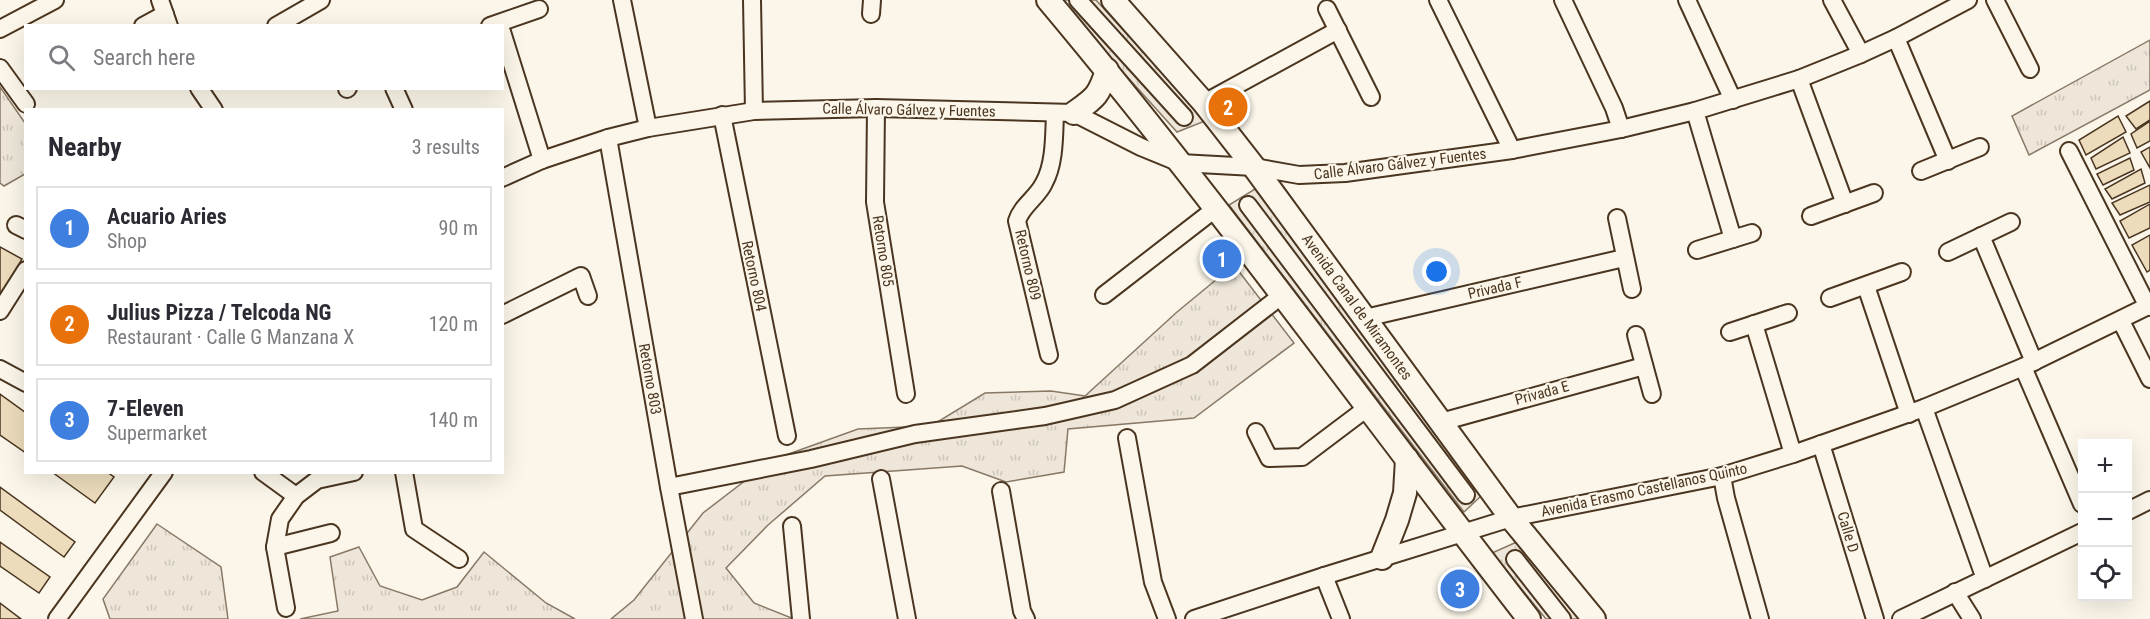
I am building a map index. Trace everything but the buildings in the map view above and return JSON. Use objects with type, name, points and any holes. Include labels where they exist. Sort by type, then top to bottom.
[{"type":"main road","points":[[1048,0],[1180,163],[1529,619]]},
{"type":"main road","name":"Avenida Canal de Miramontes","points":[[1113,0],[1204,103],[1254,167],[1511,518],[1594,619]]},
{"type":"main road","points":[[1064,113],[1091,101],[1101,91],[1107,70]]},
{"type":"main road","points":[[1382,558],[1405,493],[1407,459]]},
{"type":"street","points":[[0,29],[32,5],[55,0]]},
{"type":"street","points":[[278,24],[301,5],[321,0]]},
{"type":"street","points":[[622,0],[648,128]]},
{"type":"street","points":[[752,0],[754,111]]},
{"type":"street","points":[[1078,0],[1184,117]]},
{"type":"street","points":[[1438,0],[1512,150]]},
{"type":"street","points":[[1563,0],[1614,108],[1621,129]]},
{"type":"street","points":[[1687,0],[1733,100]]},
{"type":"street","points":[[1832,0],[1860,54]]},
{"type":"street","name":"Calle Álvaro Gálvez y Fuentes","points":[[504,177],[542,160],[608,138],[648,128],[754,111],[876,108],[1064,113],[1180,163],[1254,167],[1299,175],[1345,173],[1512,150],[1621,129],[1695,111],[1799,79],[1896,38],[1968,0]]},
{"type":"street","points":[[1995,0],[2030,69]]},
{"type":"street","points":[[503,24],[539,9]]},
{"type":"street","points":[[1327,9],[1371,97]]},
{"type":"street","points":[[146,24],[165,13]]},
{"type":"street","points":[[1204,103],[1338,30]]},
{"type":"street","points":[[1896,38],[1948,161]]},
{"type":"street","points":[[504,44],[542,160]]},
{"type":"street","points":[[0,68],[26,104]]},
{"type":"street","points":[[1799,79],[1845,204]]},
{"type":"street","points":[[200,90],[213,108]]},
{"type":"street","points":[[395,90],[403,108]]},
{"type":"street","name":"Retorno 805","points":[[876,108],[875,202],[906,394]]},
{"type":"street","points":[[1695,111],[1733,239]]},
{"type":"street","name":"Retorno 809","points":[[1049,355],[1017,221],[1020,211],[1044,185],[1064,113]]},
{"type":"street","name":"Retorno 804","points":[[722,116],[787,435]]},
{"type":"street","name":"Retorno 803","points":[[608,138],[694,619]]},
{"type":"street","points":[[1920,171],[1980,147]]},
{"type":"street","points":[[2069,151],[2149,306]]},
{"type":"street","points":[[1811,216],[1874,193]]},
{"type":"street","points":[[1248,206],[1466,495]]},
{"type":"street","points":[[1104,295],[1215,209]]},
{"type":"street","points":[[1617,218],[1632,288]]},
{"type":"street","points":[[1948,252],[2011,222]]},
{"type":"street","points":[[1697,250],[1752,232]]},
{"type":"street","points":[[1981,236],[2078,494]]},
{"type":"street","name":"Privada F","points":[[1365,318],[1624,258]]},
{"type":"street","points":[[1830,297],[1902,272]]},
{"type":"street","points":[[0,311],[24,273]]},
{"type":"street","points":[[504,314],[581,276],[588,296]]},
{"type":"street","points":[[1866,286],[1985,579]]},
{"type":"street","points":[[669,487],[811,459],[915,434],[1045,416],[1115,400],[1192,364],[1281,296]]},
{"type":"street","name":"Avenida Erasmo Castellanos Quinto","points":[[1205,617],[1324,576],[1511,518],[1722,477],[1793,454],[1916,411],[2029,365],[2149,306]]},
{"type":"street","points":[[1730,332],[1788,313]]},
{"type":"street","points":[[2121,321],[2150,379]]},
{"type":"street","points":[[1754,324],[1793,454]]},
{"type":"street","points":[[1636,335],[1652,394]]},
{"type":"street","name":"Privada E","points":[[1441,422],[1644,366]]},
{"type":"street","points":[[0,369],[24,382]]},
{"type":"street","points":[[1256,432],[1269,458],[1302,457],[1366,408]]},
{"type":"street","points":[[1127,438],[1152,582],[1167,619]]},
{"type":"street","name":"Calle D","points":[[1821,444],[1875,619]]},
{"type":"street","points":[[57,619],[163,474]]},
{"type":"street","points":[[266,474],[296,496]]},
{"type":"street","points":[[286,608],[275,547],[280,519],[296,496],[317,480],[345,474]]},
{"type":"street","points":[[404,474],[414,529],[459,559]]},
{"type":"street","points":[[1722,477],[1760,619]]},
{"type":"street","points":[[881,479],[907,619]]},
{"type":"street","points":[[1001,491],[1022,611],[1026,619]]},
{"type":"street","points":[[2132,509],[2150,500]]},
{"type":"street","points":[[792,526],[801,619]]},
{"type":"street","points":[[275,547],[331,533]]},
{"type":"street","points":[[1901,619],[2078,534]]},
{"type":"street","points":[[1515,559],[1562,619]]},
{"type":"street","points":[[1324,576],[1341,619]]},
{"type":"street","points":[[1955,592],[1972,619]]},
{"type":"green space","points":[[1058,0],[1096,0],[1205,121],[1177,132]]},
{"type":"green space","points":[[2150,40],[2150,90],[2029,155],[2012,116]]},
{"type":"green space","points":[[0,87],[24,122],[24,175],[4,186],[0,183]]},
{"type":"green space","points":[[1255,189],[1481,496],[1464,512],[1229,205]]},
{"type":"green space","points":[[1234,265],[1294,343],[1194,418],[1068,429],[1064,472],[1006,482],[962,466],[825,476],[768,525],[726,568],[754,603],[794,619],[611,619],[634,600],[703,513],[772,460],[858,429],[931,426],[985,393],[1051,391],[1085,396],[1177,312]]},
{"type":"green space","points":[[157,524],[221,567],[228,619],[110,619],[103,599]]},
{"type":"green space","points":[[1519,541],[1581,619],[1546,619],[1492,553]]},
{"type":"green space","points":[[359,547],[380,586],[422,600],[457,587],[484,552],[546,603],[575,619],[300,619],[338,611],[330,557]]},
{"type":"place","name":"Julius Pizza / Telcoda NG","points":[[1228,107]]},
{"type":"place","name":"Acuario Aries","points":[[1222,259]]},
{"type":"place","name":"7-Eleven","points":[[1460,589]]}]
